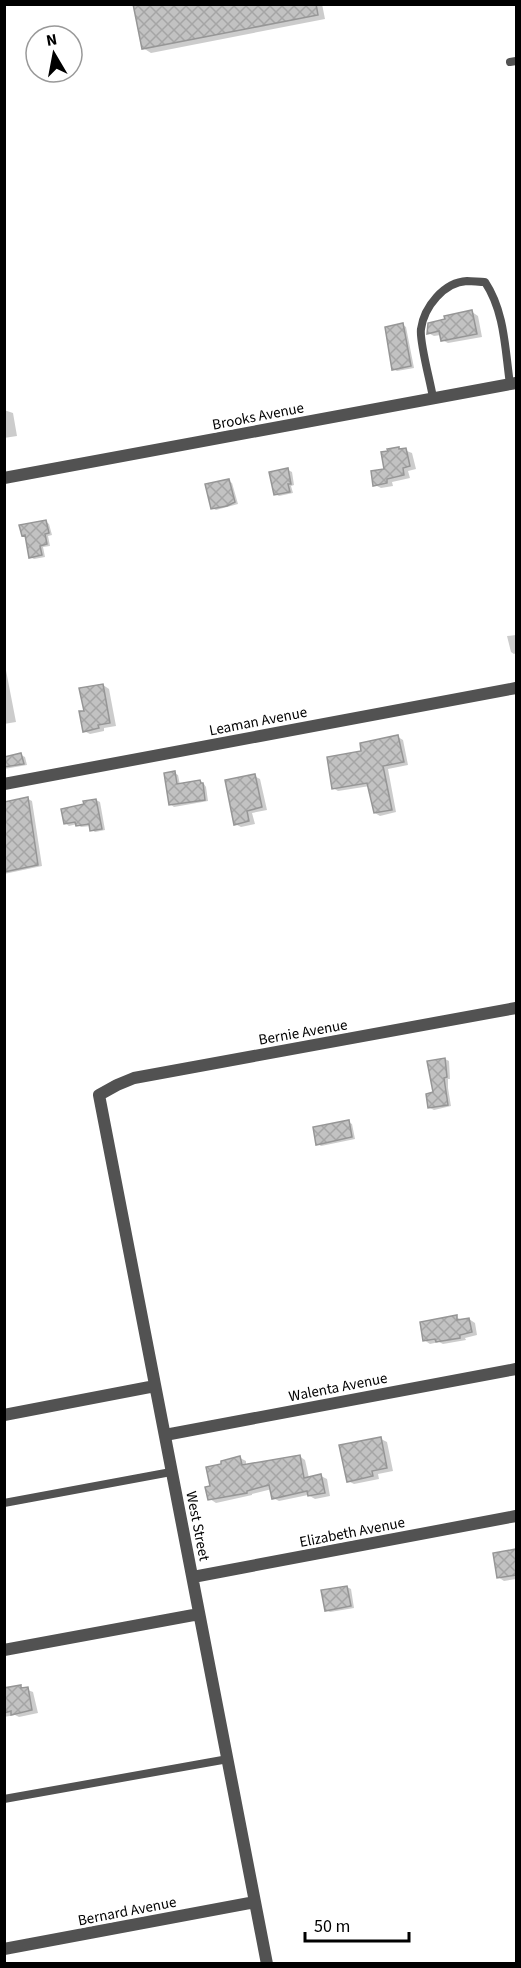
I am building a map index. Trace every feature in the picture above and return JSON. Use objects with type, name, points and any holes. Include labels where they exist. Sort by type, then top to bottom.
[{"type":"street","name":"Brooks Avenue","points":[[4,478],[513,384]]},
{"type":"street","name":"Leaman Avenue","points":[[4,784],[516,688]]},
{"type":"street","name":"Bernie Avenue","points":[[99,1095],[134,1078],[516,1008]]},
{"type":"street","name":"West Street","points":[[99,1095],[267,1964]]},
{"type":"street","name":"Walenta Avenue","points":[[165,1435],[516,1369]]},
{"type":"street","points":[[4,1415],[155,1386]]},
{"type":"street","name":"Elizabeth Avenue","points":[[193,1576],[516,1516]]},
{"type":"street","points":[[4,1650],[199,1614]]},
{"type":"street","name":"Bernard Avenue","points":[[4,1949],[255,1902]]},
{"type":"lane","points":[[434,398],[421,330],[428,310],[436,299],[448,286],[465,281],[486,282],[495,296],[513,384]]},
{"type":"lane","points":[[4,1503],[171,1472]]},
{"type":"lane","points":[[4,1799],[228,1759]]},
{"type":"building","points":[[133,4],[316,4],[318,15],[142,49]]},
{"type":"building","points":[[472,310],[477,334],[441,341],[439,331],[427,334],[428,323],[445,319],[444,316]]},
{"type":"building","points":[[403,323],[411,366],[392,370],[385,327]]},
{"type":"building","points":[[399,447],[399,449],[406,448],[410,466],[403,468],[404,475],[387,479],[387,483],[373,486],[371,471],[384,469],[381,452]]},
{"type":"building","points":[[288,468],[290,492],[274,495],[269,472]]},
{"type":"building","points":[[229,479],[235,502],[211,509],[205,484]]},
{"type":"building","points":[[46,520],[49,533],[45,534],[47,544],[40,546],[42,555],[29,558],[25,535],[22,536],[19,525]]},
{"type":"building","points":[[103,684],[110,723],[98,725],[99,728],[83,732],[79,711],[84,711],[79,688]]},
{"type":"building","points":[[398,735],[404,762],[383,766],[392,810],[374,813],[367,783],[332,789],[327,757],[361,751],[360,743]]},
{"type":"building","points":[[21,753],[24,764],[4,767],[4,757]]},
{"type":"building","points":[[175,771],[177,784],[200,780],[203,783],[205,800],[169,805],[164,773]]},
{"type":"building","points":[[255,774],[262,807],[247,811],[249,821],[234,825],[225,780]]},
{"type":"building","points":[[28,797],[38,865],[4,872],[4,802]]},
{"type":"building","points":[[96,799],[102,829],[90,831],[89,824],[76,826],[75,822],[64,824],[61,809]]},
{"type":"building","points":[[445,1058],[447,1077],[444,1078],[448,1105],[428,1108],[426,1094],[433,1092],[427,1061]]},
{"type":"building","points":[[349,1120],[352,1137],[316,1145],[313,1127]]},
{"type":"building","points":[[457,1315],[457,1320],[469,1318],[472,1332],[460,1335],[460,1338],[436,1342],[435,1339],[423,1341],[420,1322]]},
{"type":"building","points":[[381,1437],[387,1468],[372,1471],[373,1476],[347,1482],[339,1445]]},
{"type":"building","points":[[300,1455],[304,1478],[321,1474],[325,1493],[308,1496],[307,1491],[272,1499],[269,1485],[247,1491],[247,1493],[208,1500],[205,1487],[210,1486],[206,1467],[240,1456],[242,1465]]},
{"type":"building","points":[[516,1549],[516,1575],[497,1578],[493,1553]]},
{"type":"building","points":[[347,1586],[351,1606],[325,1611],[321,1590]]},
{"type":"building","points":[[21,1685],[21,1688],[28,1687],[32,1710],[11,1715],[11,1711],[4,1713],[4,1688]]}]
